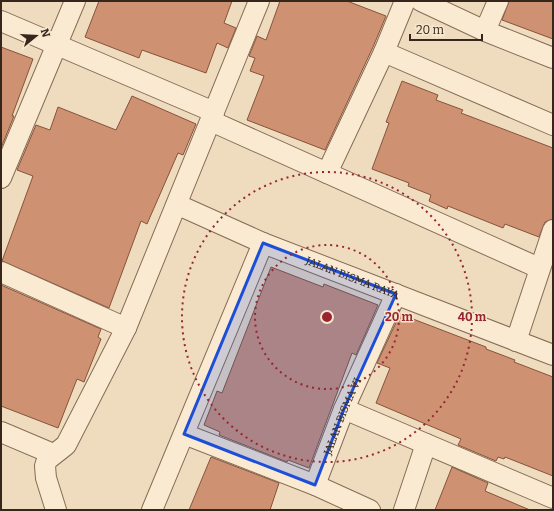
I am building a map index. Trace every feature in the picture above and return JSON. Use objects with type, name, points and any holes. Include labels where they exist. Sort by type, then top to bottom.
[{"type":"street","points":[[1,178],[75,1]]},
{"type":"street","points":[[1,432],[53,454],[58,453],[66,445],[126,328],[259,1]]},
{"type":"street","points":[[327,173],[384,52],[405,1]]},
{"type":"street","points":[[421,1],[485,31],[553,58]]},
{"type":"street","points":[[485,31],[498,1]]},
{"type":"street","points":[[1,21],[213,116],[327,173],[539,268]]},
{"type":"street","points":[[384,52],[553,124]]},
{"type":"street","name":"JALAN BISMA RAYA","points":[[176,206],[185,208],[263,243],[553,355]]},
{"type":"street","points":[[516,341],[539,268],[553,230]]},
{"type":"street","points":[[152,510],[263,243]]},
{"type":"street","points":[[1,272],[126,328]]},
{"type":"street","name":"JALAN BISMA VI","points":[[315,485],[344,409],[396,294]]},
{"type":"street","points":[[344,409],[553,498]]},
{"type":"street","points":[[184,434],[315,485],[370,510]]},
{"type":"street","points":[[404,510],[426,444]]},
{"type":"street","points":[[53,454],[45,466],[46,478],[56,510]]},
{"type":"highlighted area","points":[[263,243],[396,294],[344,409],[315,485],[184,434]]},
{"type":"building","points":[[99,1],[232,1],[224,23],[236,28],[228,48],[217,43],[206,73],[142,50],[139,58],[85,37]]},
{"type":"building","points":[[280,1],[347,1],[386,16],[325,150],[247,120],[264,76],[250,71],[255,58],[249,56],[257,36],[266,40]]},
{"type":"building","points":[[509,1],[553,1],[553,39],[502,20]]},
{"type":"building","points":[[1,47],[33,59],[12,116],[14,116],[1,148]]},
{"type":"building","points":[[402,81],[438,95],[436,100],[463,110],[461,113],[553,148],[553,219],[545,222],[539,237],[505,224],[503,228],[448,206],[447,209],[429,201],[431,195],[408,186],[409,183],[372,169],[389,123],[386,122]]},
{"type":"building","points":[[132,96],[196,124],[183,155],[178,153],[147,224],[141,221],[109,308],[2,261],[33,176],[17,170],[36,125],[50,130],[58,107],[116,130]]},
{"type":"building","points":[[271,267],[323,287],[324,284],[378,305],[356,355],[352,353],[309,468],[288,460],[287,462],[219,435],[220,432],[204,425],[217,391],[222,393]]},
{"type":"building","points":[[1,285],[101,329],[98,337],[101,339],[84,382],[77,379],[58,428],[1,406]]},
{"type":"building","points":[[400,314],[486,347],[486,349],[515,360],[514,362],[553,377],[553,476],[505,457],[504,459],[498,457],[496,461],[458,445],[461,439],[376,403],[390,368],[377,363]]},
{"type":"building","points":[[211,457],[279,483],[270,510],[189,510]]},
{"type":"building","points":[[452,467],[488,483],[485,491],[530,510],[435,510]]}]
